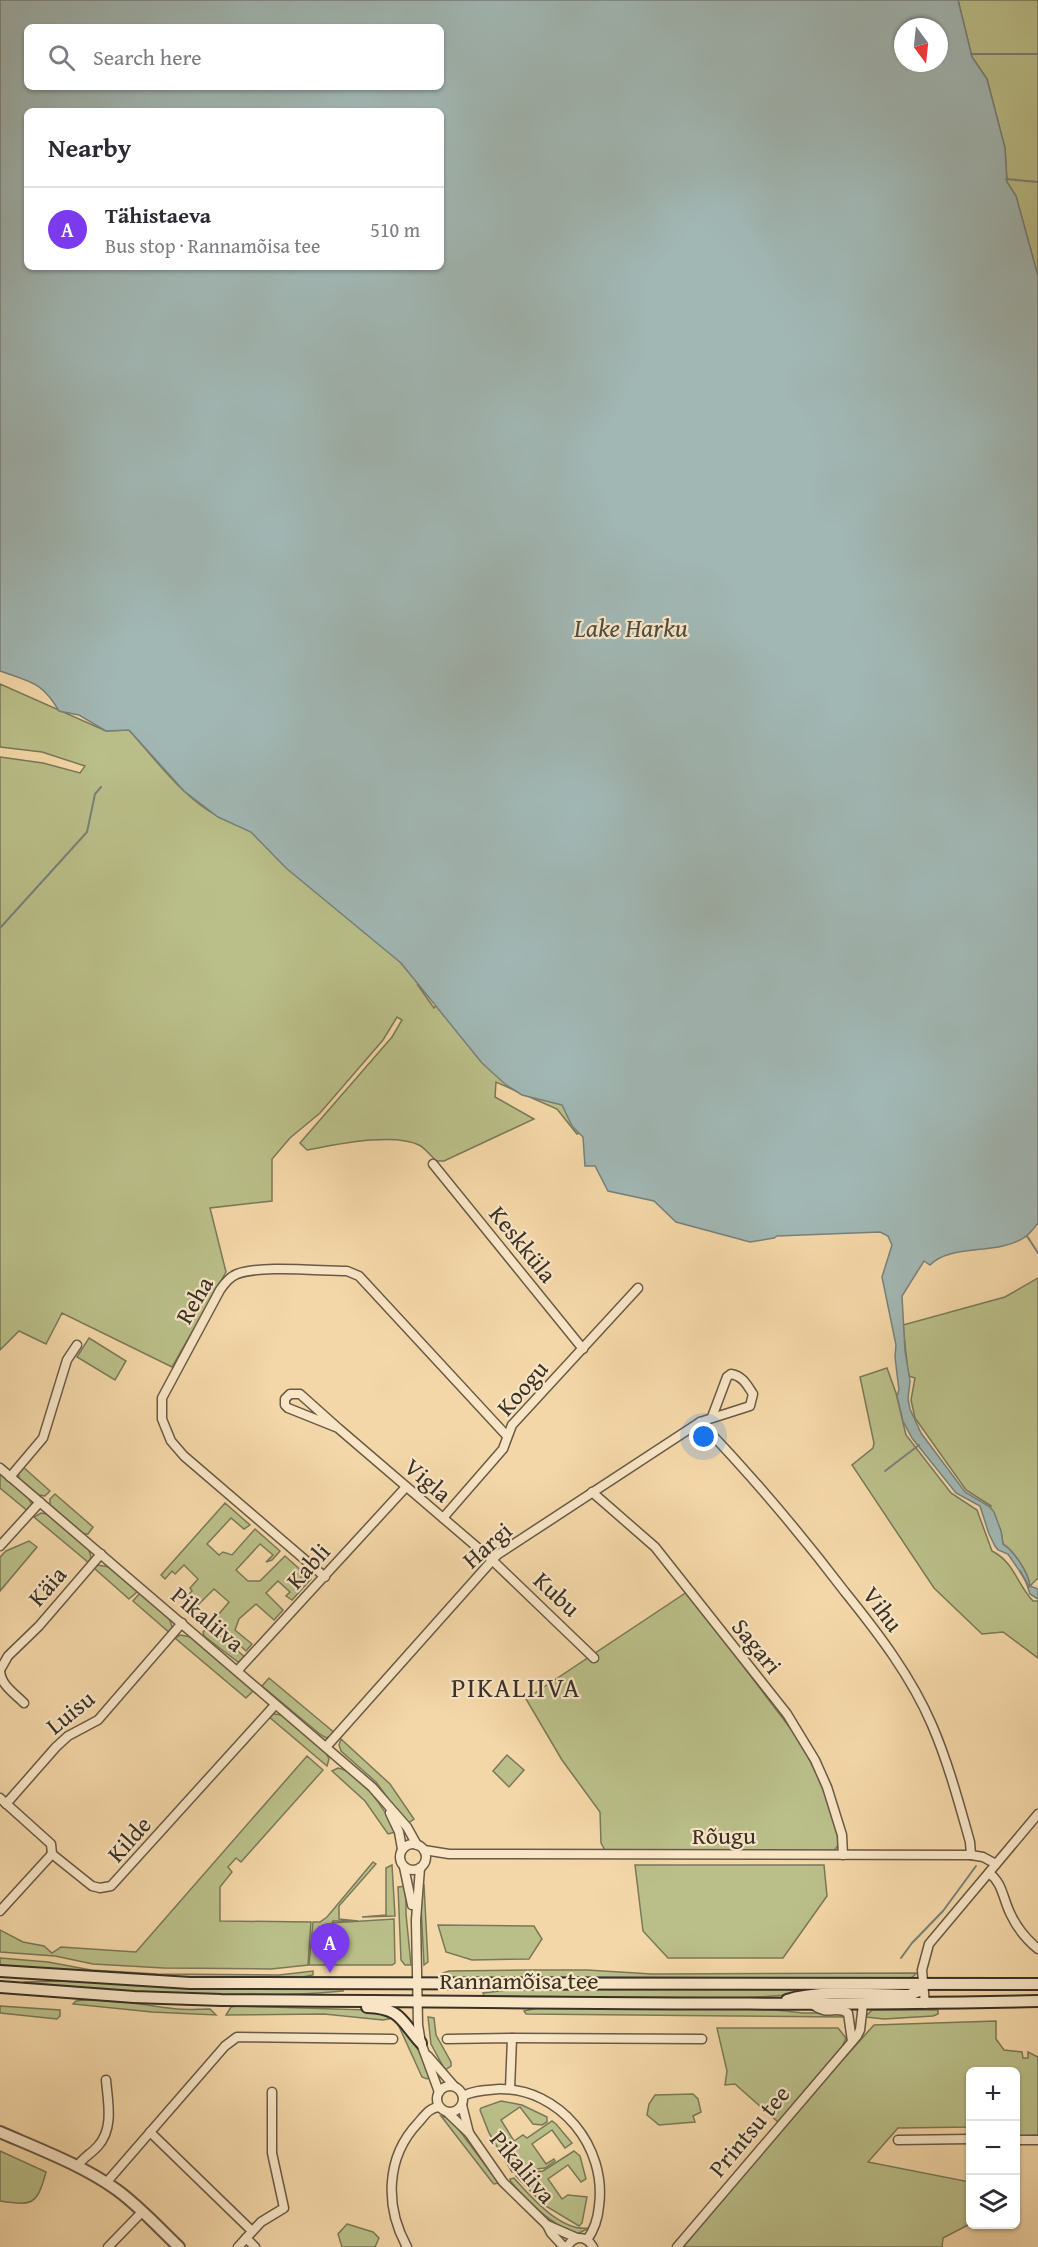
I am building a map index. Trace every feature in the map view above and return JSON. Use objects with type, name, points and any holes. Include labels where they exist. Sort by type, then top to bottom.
[{"type":"main road","name":"Rannamõisa tee","points":[[0,1971],[190,1983],[1038,1984]]},
{"type":"main road","points":[[773,2004],[797,1997],[841,1994],[909,1995],[919,1991],[923,1985]]},
{"type":"main road","name":"Rannamõisa tee","points":[[0,1987],[134,1997],[344,2001],[925,2004],[1038,2001]]},
{"type":"main road","points":[[344,2001],[354,2007],[377,2007],[392,2011],[410,2027],[421,2043]]},
{"type":"main road","points":[[0,2132],[77,2167],[106,2183],[142,2212],[178,2247]]},
{"type":"street","name":"Keskküla","points":[[433,1164],[584,1348]]},
{"type":"street","name":"Reha","points":[[325,1577],[184,1456],[171,1441],[162,1419],[162,1398],[219,1290],[228,1280],[237,1274],[259,1270],[346,1271],[359,1276],[507,1436]]},
{"type":"street","name":"Koogu","points":[[443,1518],[503,1449],[512,1425],[638,1287]]},
{"type":"street","points":[[10,1477],[43,1438],[67,1360],[77,1345]]},
{"type":"street","name":"Hargi","points":[[326,1748],[492,1560],[700,1422],[750,1406],[753,1394],[743,1380],[736,1375],[731,1374],[727,1377],[712,1417]]},
{"type":"street","name":"Vigla","points":[[338,1428],[288,1408],[285,1399],[290,1394],[300,1394],[492,1560]]},
{"type":"street","name":"Vihu","points":[[700,1422],[751,1476],[828,1569],[893,1654],[932,1725],[958,1801],[970,1842],[971,1855]]},
{"type":"street","name":"Pikaliiva","points":[[0,1468],[372,1786],[407,1827],[421,1847],[422,1865],[416,1920],[421,2043],[439,2092]]},
{"type":"street","name":"Kabli","points":[[238,1670],[406,1487]]},
{"type":"street","name":"Sagari","points":[[592,1492],[654,1547],[787,1714],[815,1760],[827,1787],[842,1835],[843,1855]]},
{"type":"street","points":[[0,1546],[40,1502]]},
{"type":"street","name":"Käia","points":[[24,1703],[5,1685],[0,1670],[8,1656],[39,1626],[101,1554]]},
{"type":"street","name":"Kubu","points":[[492,1560],[594,1658]]},
{"type":"street","name":"Luisu","points":[[3,1801],[68,1736],[98,1720],[182,1623]]},
{"type":"street","name":"Kilde","points":[[3,1801],[51,1844],[52,1854],[92,1886],[100,1888],[111,1886],[275,1705]]},
{"type":"street","name":"Pikaliiva","points":[[386,1804],[399,1832],[402,1849],[400,1859],[404,1867],[416,1920]]},
{"type":"street","points":[[925,2004],[924,1961],[929,1944],[1038,1814]]},
{"type":"street","points":[[402,1849],[409,1844],[421,1847]]},
{"type":"street","name":"Rõugu","points":[[421,1847],[449,1854],[971,1855],[996,1863]]},
{"type":"street","points":[[0,1911],[52,1854]]},
{"type":"street","name":"Rõugu","points":[[422,1865],[449,1854]]},
{"type":"street","points":[[404,1867],[412,1870],[422,1865]]},
{"type":"street","points":[[989,1873],[997,1879],[1010,1914],[1023,1936],[1038,1949]]},
{"type":"street","points":[[812,2004],[820,2010],[844,2010],[848,2013],[852,2041]]},
{"type":"street","name":"Printsu tee","points":[[677,2247],[852,2041],[860,2030],[863,2004]]},
{"type":"street","points":[[106,2183],[225,2046],[237,2037],[393,2039]]},
{"type":"street","points":[[510,2089],[512,2038]]},
{"type":"street","points":[[447,2039],[702,2039]]},
{"type":"street","name":"Pikaliiva","points":[[425,2054],[454,2086]]},
{"type":"street","points":[[77,2167],[80,2161],[97,2147],[106,2132],[109,2111],[106,2080]]},
{"type":"street","points":[[439,2107],[437,2100],[439,2092],[445,2087],[454,2086],[460,2090],[470,2133]]},
{"type":"street","points":[[447,2112],[456,2111],[470,2092],[510,2089],[532,2095],[560,2111],[579,2129],[587,2142],[598,2174],[600,2198],[590,2243],[547,2225]]},
{"type":"street","points":[[238,2247],[270,2216],[285,2208],[272,2153],[273,2092]]},
{"type":"street","points":[[407,2247],[396,2223],[392,2206],[392,2177],[400,2148],[411,2130],[432,2108],[439,2107],[447,2112],[470,2133]]},
{"type":"street","points":[[150,2132],[252,2231]]},
{"type":"street","name":"Pikaliiva","points":[[470,2133],[503,2182],[547,2225]]},
{"type":"street","points":[[898,2140],[966,2139]]},
{"type":"street","points":[[1020,2140],[1038,2140]]},
{"type":"street","points":[[108,2247],[142,2212]]},
{"type":"street","points":[[547,2225],[551,2233],[566,2247],[577,2238]]},
{"type":"street","points":[[246,2238],[255,2247]]},
{"type":"green space","points":[[958,0],[1038,0],[1038,276],[1016,196],[1007,182],[1005,148],[987,79],[972,57]]},
{"type":"green space","points":[[0,684],[106,731],[129,730],[174,781],[200,805],[227,820],[199,800],[333,882],[433,1001],[417,984],[434,1008],[441,999],[542,1064],[584,1131],[577,1134],[557,1109],[496,1082],[495,1097],[534,1119],[444,1161],[436,1161],[419,1145],[408,1141],[364,1141],[307,1150],[300,1143],[392,1037],[402,1020],[397,1017],[383,1040],[320,1113],[290,1138],[272,1159],[272,1201],[210,1208],[226,1272],[172,1367],[62,1313],[46,1344],[19,1331],[0,1350],[0,757],[43,763],[80,773],[85,766],[42,752],[0,747]]},
{"type":"green space","points":[[1038,1278],[1038,1578],[1030,1586],[1020,1562],[1003,1544],[1001,1531],[991,1506],[966,1490],[915,1418],[911,1400],[915,1378],[909,1376],[908,1372],[903,1325],[1005,1297]]},
{"type":"green space","points":[[89,1338],[126,1361],[115,1380],[77,1357]]},
{"type":"green space","points":[[887,1368],[896,1393],[906,1435],[951,1493],[977,1510],[992,1551],[1010,1567],[1033,1601],[1038,1601],[1038,1658],[1003,1632],[982,1634],[934,1588],[852,1465],[873,1448],[874,1443],[860,1377]]},
{"type":"green space","points":[[22,1466],[50,1491],[45,1496],[39,1495],[19,1479],[18,1470]]},
{"type":"green space","points":[[0,1473],[28,1497],[32,1505],[29,1512],[0,1488]]},
{"type":"green space","points":[[55,1494],[93,1527],[88,1534],[84,1534],[50,1505],[50,1499]]},
{"type":"green space","points":[[225,1503],[250,1525],[244,1529],[231,1518],[207,1544],[219,1555],[223,1552],[232,1555],[255,1529],[280,1551],[272,1560],[266,1562],[273,1555],[260,1544],[236,1570],[248,1581],[260,1581],[285,1556],[304,1573],[301,1577],[305,1582],[311,1579],[292,1600],[286,1596],[290,1592],[278,1581],[266,1593],[283,1610],[274,1620],[256,1604],[239,1619],[235,1630],[252,1644],[246,1651],[213,1621],[229,1602],[214,1589],[196,1607],[186,1597],[198,1579],[184,1565],[175,1574],[172,1571],[165,1579],[161,1575]]},
{"type":"green space","points":[[41,1513],[47,1514],[89,1550],[91,1557],[89,1563],[34,1517]]},
{"type":"green space","points":[[29,1541],[37,1547],[0,1591],[0,1557],[6,1551]]},
{"type":"green space","points":[[98,1565],[109,1567],[138,1591],[129,1599],[94,1568]]},
{"type":"green space","points":[[687,1592],[800,1741],[822,1785],[835,1822],[839,1844],[834,1851],[605,1850],[601,1843],[600,1812],[562,1760],[526,1699]]},
{"type":"green space","points":[[140,1593],[169,1618],[173,1629],[171,1634],[133,1601]]},
{"type":"green space","points":[[209,1626],[247,1659],[238,1662],[204,1636],[203,1632]]},
{"type":"green space","points":[[180,1635],[191,1637],[254,1690],[246,1698],[175,1638]]},
{"type":"green space","points":[[269,1678],[336,1734],[326,1738],[321,1735],[262,1686]]},
{"type":"green space","points":[[282,1715],[326,1753],[329,1759],[327,1766],[268,1716]]},
{"type":"green space","points":[[341,1739],[390,1784],[414,1819],[407,1824],[376,1782],[341,1751],[339,1745]]},
{"type":"green space","points":[[507,1755],[524,1770],[509,1787],[493,1771]]},
{"type":"green space","points":[[307,1756],[323,1770],[241,1862],[236,1858],[228,1867],[232,1872],[220,1887],[220,1921],[311,1922],[308,1965],[271,1969],[164,1968],[93,1964],[55,1956],[0,1952],[0,1930],[23,1942],[44,1946],[52,1953],[61,1947],[136,1952]]},
{"type":"green space","points":[[338,1768],[363,1784],[386,1814],[396,1832],[388,1834],[365,1801],[332,1771]]},
{"type":"green space","points":[[373,1862],[376,1864],[339,1906],[339,1919],[358,1921],[333,1921],[332,1923],[394,1919],[395,1963],[392,1965],[309,1965],[313,1922],[320,1922],[327,1917]]},
{"type":"green space","points":[[392,1865],[395,1916],[362,1917],[386,1915],[386,1868]]},
{"type":"green space","points":[[635,1865],[824,1865],[827,1896],[783,1958],[668,1958],[643,1931]]},
{"type":"green space","points":[[424,1885],[428,1962],[424,1965],[420,1886]]},
{"type":"green space","points":[[406,1886],[411,1965],[405,1965],[401,1960],[398,1887]]},
{"type":"green space","points":[[438,1925],[534,1926],[542,1939],[529,1959],[472,1960],[446,1952]]},
{"type":"green space","points":[[0,1958],[48,1962],[91,1970],[157,1974],[279,1975],[313,1971],[313,1975],[292,1979],[141,1976],[0,1965]]},
{"type":"green space","points":[[587,1970],[652,1974],[917,1973],[911,1978],[902,1979],[443,1978],[443,1973],[449,1971]]},
{"type":"green space","points":[[62,1981],[208,1988],[343,1989],[343,1991],[223,1995],[23,1984],[24,1982]]},
{"type":"green space","points":[[516,1989],[833,1989],[833,1992],[741,1998],[484,1996],[483,1993]]},
{"type":"green space","points":[[101,2000],[177,2009],[210,2009],[216,2015],[152,2012],[73,2004],[76,2001]]},
{"type":"green space","points":[[0,2006],[60,2010],[60,2016],[57,2019],[0,2013]]},
{"type":"green space","points":[[231,2007],[367,2010],[394,2018],[383,2020],[324,2014],[226,2015]]},
{"type":"green space","points":[[542,2007],[767,2009],[803,2013],[837,2013],[844,2017],[526,2014],[524,2011]]},
{"type":"green space","points":[[872,2010],[938,2010],[938,2014],[884,2019],[865,2017]]},
{"type":"green space","points":[[428,2017],[434,2018],[436,2035],[451,2062],[451,2066],[445,2070],[431,2044]]},
{"type":"green space","points":[[996,2021],[996,2039],[1004,2050],[1022,2052],[1023,2058],[1028,2058],[1028,2052],[1038,2057],[1038,2135],[1020,2136],[1020,2067],[966,2067],[966,2127],[898,2128],[868,2162],[966,2181],[966,2226],[943,2238],[942,2247],[683,2247],[800,2107],[874,2025]]},
{"type":"green space","points":[[397,2022],[408,2030],[431,2076],[427,2079],[422,2077]]},
{"type":"green space","points":[[717,2028],[838,2028],[846,2038],[842,2047],[778,2122],[735,2084],[725,2085],[727,2071]]},
{"type":"green space","points":[[693,2094],[698,2099],[701,2112],[693,2116],[695,2122],[659,2125],[647,2115],[649,2104],[655,2095]]},
{"type":"green space","points":[[501,2101],[522,2105],[547,2117],[547,2122],[542,2125],[533,2124],[520,2107],[501,2120],[514,2141],[523,2135],[527,2138],[552,2121],[572,2143],[565,2148],[552,2130],[532,2144],[546,2164],[554,2159],[555,2161],[545,2168],[512,2172],[489,2133],[480,2110]]},
{"type":"green space","points":[[441,2116],[448,2118],[456,2126],[499,2183],[492,2182]]},
{"type":"green space","points":[[0,2151],[46,2172],[40,2191],[32,2201],[20,2203],[0,2201]]},
{"type":"green space","points":[[574,2151],[580,2156],[586,2179],[581,2182],[568,2165],[548,2179],[562,2199],[568,2195],[587,2197],[582,2223],[579,2226],[544,2205],[516,2176],[543,2171]]},
{"type":"green space","points":[[514,2178],[547,2212],[557,2219],[578,2228],[589,2228],[577,2234],[558,2225],[525,2198],[511,2182],[510,2179]]},
{"type":"green space","points":[[347,2224],[373,2232],[379,2238],[375,2247],[342,2247],[338,2234]]},
{"type":"water","name":"Lake Harku","points":[[0,0],[958,0],[972,57],[987,79],[1005,148],[1007,182],[1016,196],[1038,276],[1038,1223],[1027,1236],[1014,1243],[950,1254],[930,1265],[924,1261],[902,1296],[905,1351],[910,1381],[908,1399],[910,1409],[921,1433],[965,1492],[990,1507],[994,1512],[1003,1544],[1020,1562],[1030,1586],[1038,1589],[1038,1599],[1030,1594],[1025,1579],[1008,1554],[998,1550],[995,1546],[980,1506],[956,1493],[912,1438],[903,1421],[897,1396],[899,1390],[896,1345],[882,1277],[892,1245],[888,1236],[880,1232],[777,1236],[750,1242],[676,1222],[654,1201],[608,1191],[595,1166],[585,1166],[583,1137],[572,1126],[562,1105],[522,1095],[506,1085],[482,1063],[401,963],[286,868],[251,832],[218,817],[184,791],[129,730],[106,731],[79,715],[59,711],[47,694],[35,684],[0,671]]},
{"type":"waterway","points":[[971,54],[1038,54]]},
{"type":"waterway","points":[[1006,179],[1038,182]]},
{"type":"waterway","points":[[0,928],[87,832],[95,794],[101,787]]},
{"type":"waterway","points":[[1027,1236],[1038,1253]]},
{"type":"waterway","points":[[885,1471],[919,1445]]},
{"type":"waterway","points":[[1020,1571],[1029,1587]]},
{"type":"waterway","points":[[901,1958],[943,1911],[976,1866]]},
{"type":"place","name":"Tähistaeva","points":[[330,1973]]},
{"type":"district","name":"PIKALIIVA","points":[[516,1687]]}]
